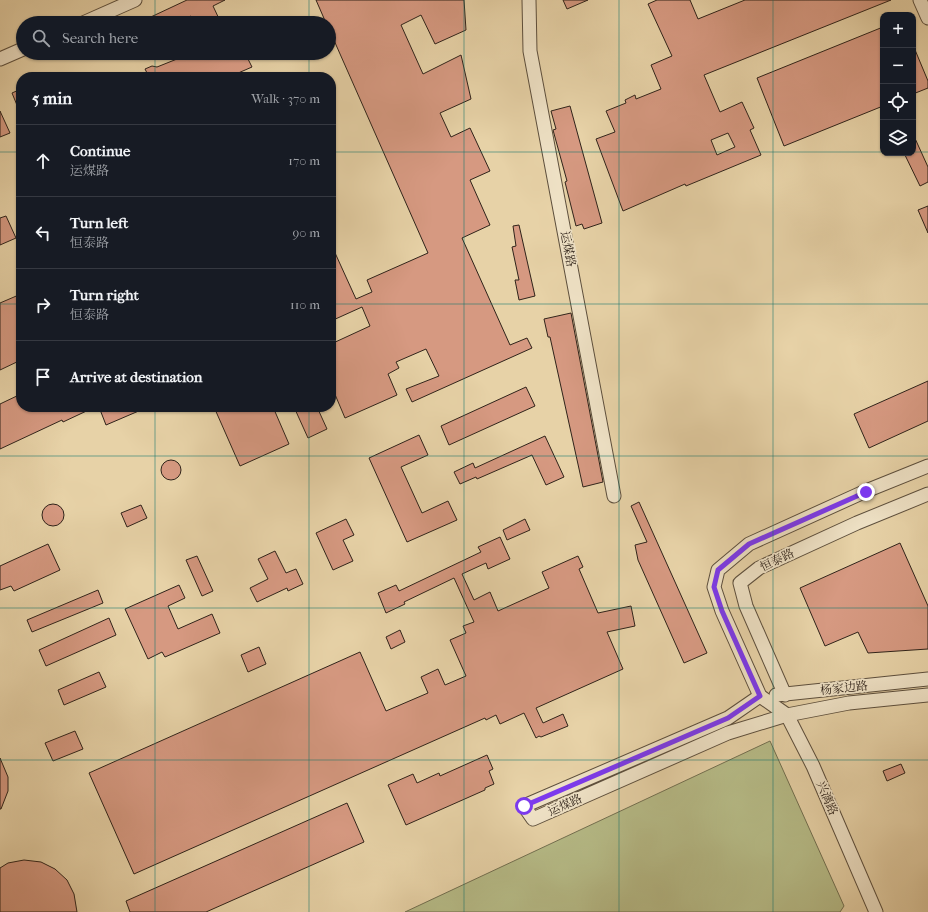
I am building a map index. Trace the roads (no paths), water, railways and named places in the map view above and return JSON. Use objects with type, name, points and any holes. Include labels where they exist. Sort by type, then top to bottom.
[{"type":"street","points":[[99,16],[135,0]]},
{"type":"street","name":"运煤路","points":[[529,0],[530,51],[614,496]]},
{"type":"street","points":[[920,0],[928,18]]},
{"type":"street","points":[[0,60],[16,52]]},
{"type":"street","points":[[760,696],[720,605],[714,587],[718,570],[749,544],[928,466]]},
{"type":"street","name":"恒泰路","points":[[785,695],[746,606],[740,583],[759,568],[857,523],[928,494]]},
{"type":"street","name":"杨家边路","points":[[760,696],[785,695],[928,679]]},
{"type":"street","name":"杨家边路","points":[[787,715],[849,703],[928,695]]},
{"type":"street","name":"运煤路","points":[[760,696],[728,718],[524,806],[533,819],[728,733],[787,715]]},
{"type":"street","name":"兴漓路","points":[[760,696],[787,715],[813,766],[876,912]]}]
